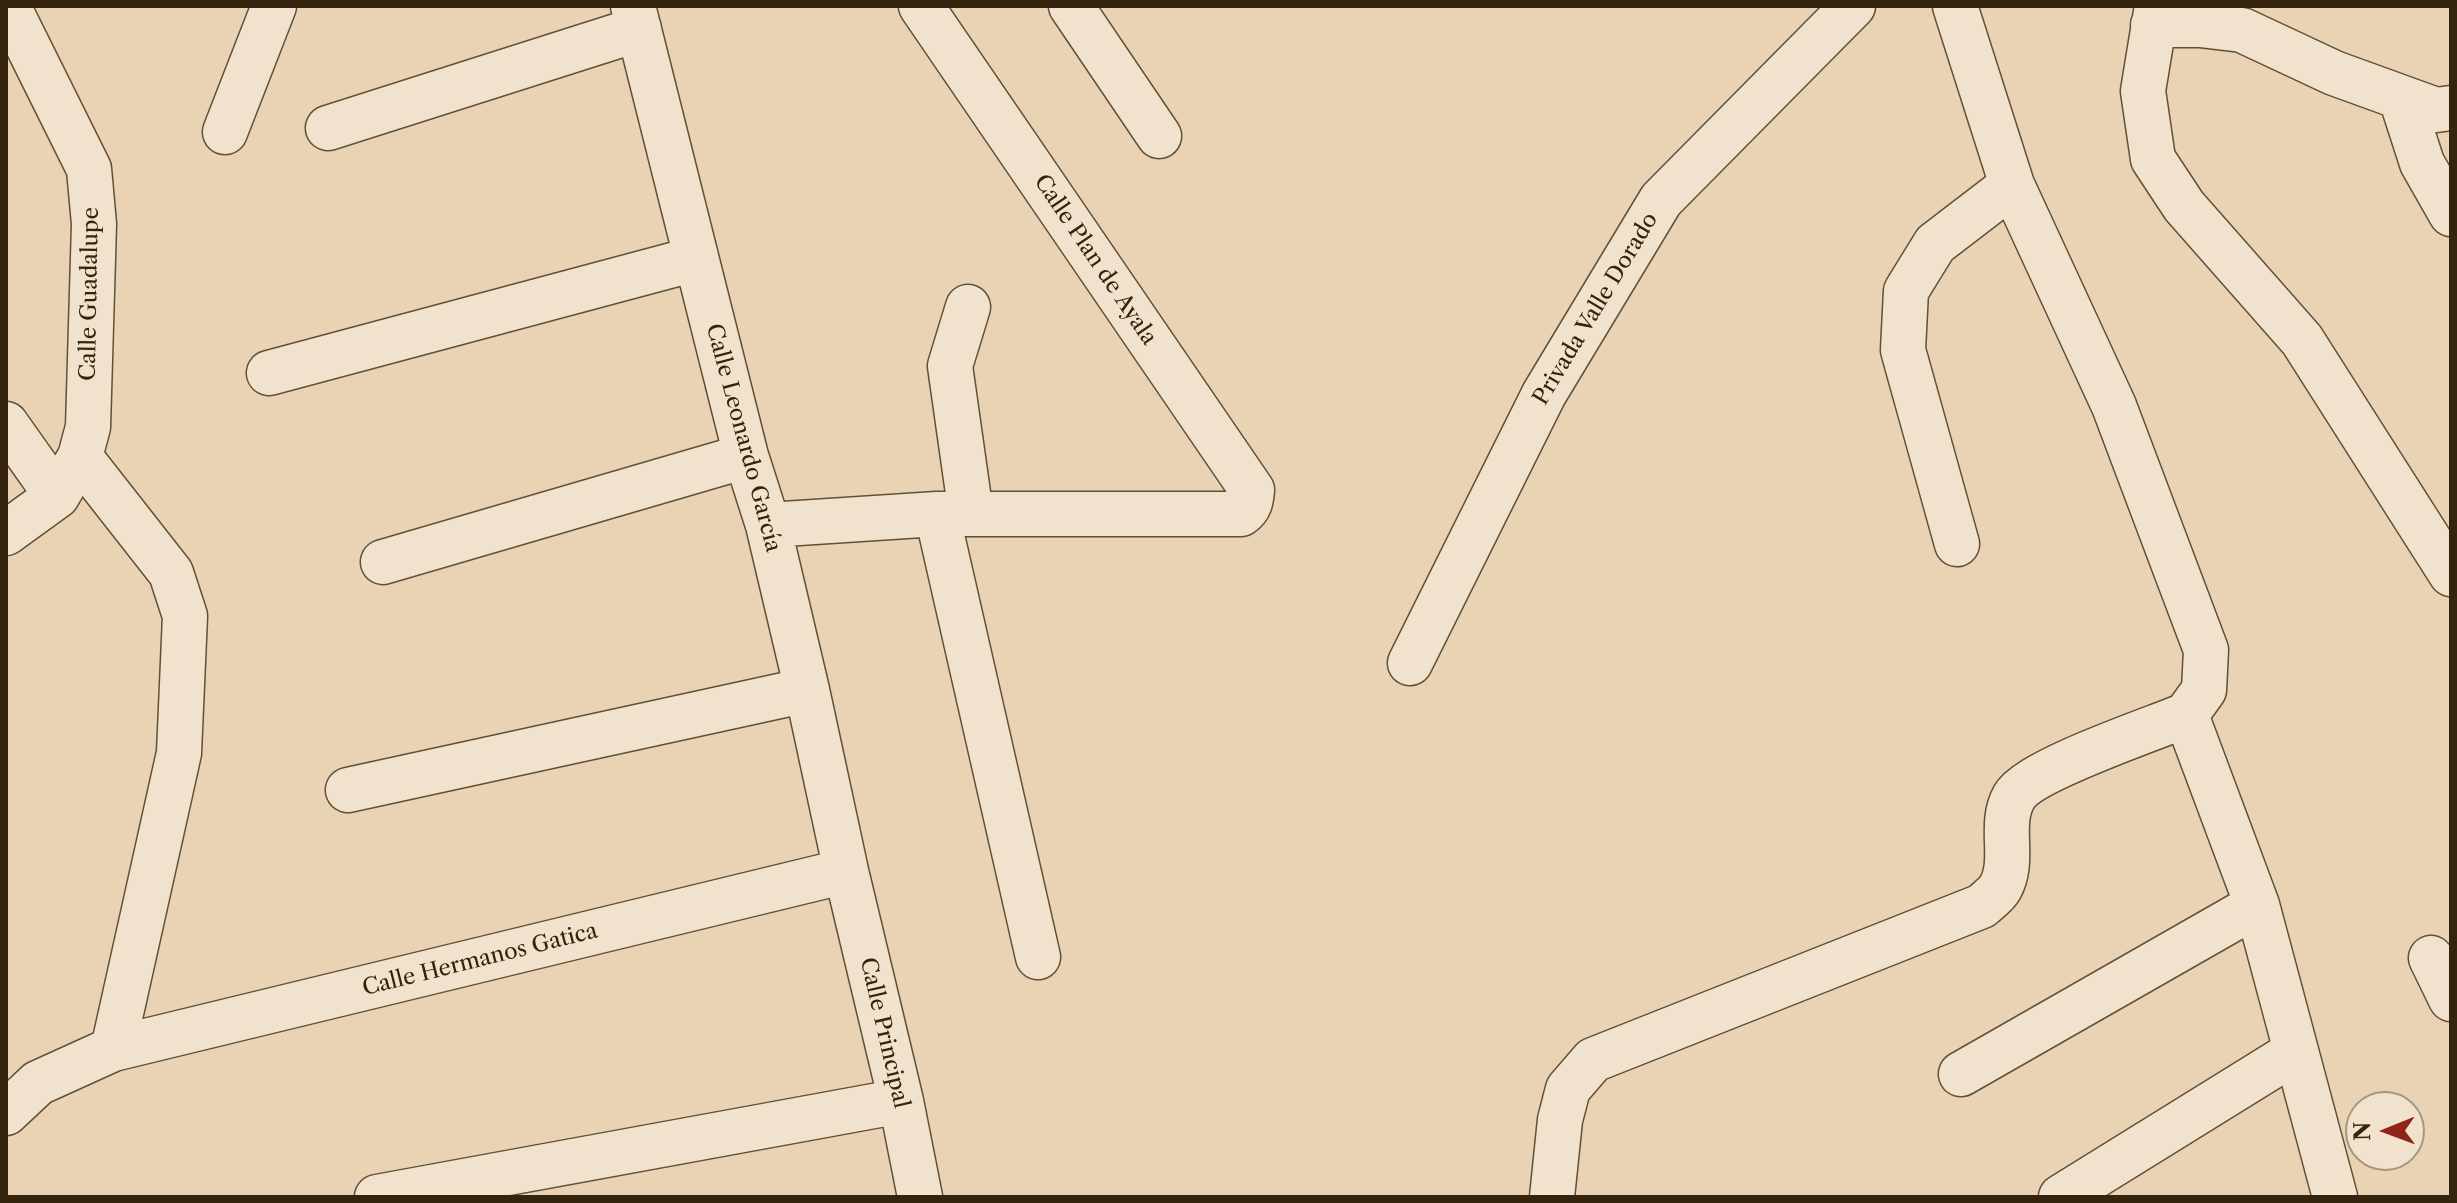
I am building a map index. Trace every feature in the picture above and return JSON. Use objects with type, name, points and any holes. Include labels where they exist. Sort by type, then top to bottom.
[{"type":"street","name":"Calle Guadalupe","points":[[8,6],[89,169],[94,224],[88,427],[80,457],[57,496]]},
{"type":"street","points":[[225,132],[274,6]]},
{"type":"street","name":"Calle Plan de Ayala","points":[[921,6],[1252,490],[1248,509],[1241,514],[954,514]]},
{"type":"street","points":[[1071,6],[1159,136]]},
{"type":"street","name":"Privada Valle Dorado","points":[[1410,663],[1544,394],[1661,200],[1853,6]]},
{"type":"street","points":[[1552,1197],[1560,1120],[1568,1089],[1593,1060],[1982,906],[1999,890],[2008,867],[2007,824],[2014,796],[2040,775],[2186,715],[2204,690],[2206,650],[2114,406],[2012,185],[1955,6]]},
{"type":"street","points":[[2451,108],[2436,110],[2334,73],[2242,30],[2155,16],[2143,91],[2153,159],[2184,206],[2302,340],[2451,574]]},
{"type":"street","points":[[328,128],[636,18]]},
{"type":"street","name":"Calle Leonardo García","points":[[636,18],[746,456],[768,525],[846,871]]},
{"type":"street","points":[[2401,98],[2422,163],[2451,214]]},
{"type":"street","points":[[1957,544],[1903,350],[1906,291],[1935,244],[2012,185]]},
{"type":"street","points":[[269,373],[695,259]]},
{"type":"street","points":[[968,307],[950,366],[954,514],[1038,957]]},
{"type":"street","points":[[6,424],[57,496],[6,533]]},
{"type":"street","points":[[383,562],[746,456]]},
{"type":"street","points":[[80,457],[171,573],[185,616],[179,753],[113,1049]]},
{"type":"street","points":[[768,525],[954,514]]},
{"type":"street","points":[[348,790],[807,690]]},
{"type":"street","points":[[2186,715],[2257,905],[2335,1197]]},
{"type":"street","name":"Calle Hermanos Gatica","points":[[6,1113],[38,1083],[113,1049],[846,871]]},
{"type":"street","name":"Calle Principal","points":[[846,871],[901,1101],[920,1197]]},
{"type":"street","points":[[1961,1074],[2257,905]]},
{"type":"street","points":[[2431,958],[2451,999]]},
{"type":"street","points":[[2061,1197],[2295,1052]]},
{"type":"street","points":[[377,1197],[901,1101]]}]
